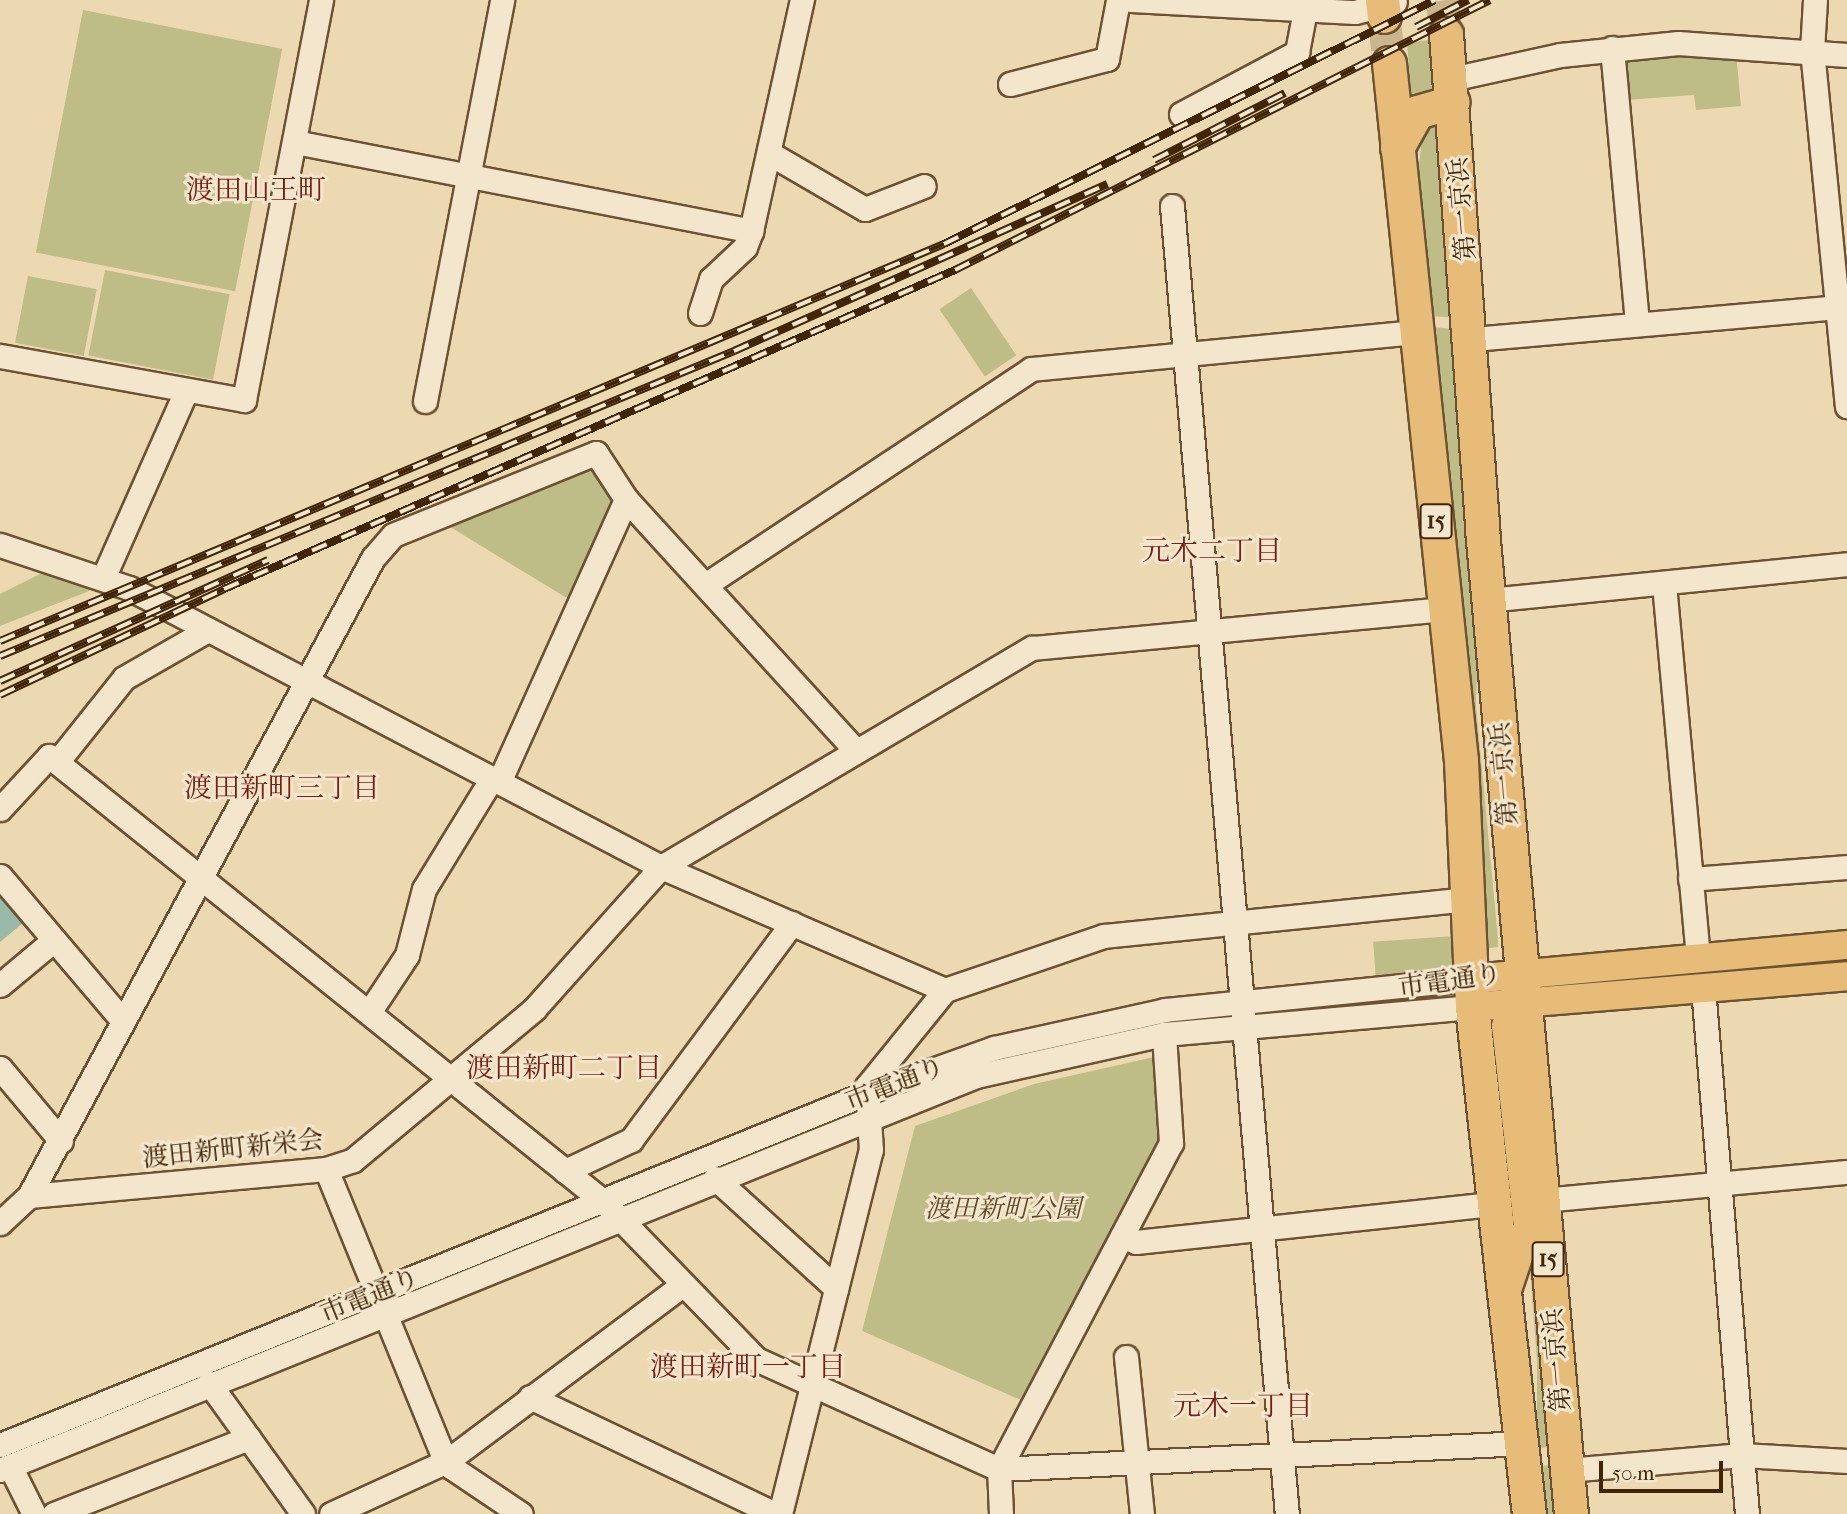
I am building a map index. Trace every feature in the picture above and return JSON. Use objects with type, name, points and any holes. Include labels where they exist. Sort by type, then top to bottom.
[{"type":"highway","name":"第一京浜","points":[[1446,34],[1473,340],[1488,600],[1521,971],[1518,1004],[1542,1200],[1571,1514]]},
{"type":"highway","name":"第一京浜","points":[[1389,63],[1414,332],[1446,609],[1472,993],[1494,1204],[1508,1287],[1529,1514]]},
{"type":"highway","points":[[1397,148],[1417,112],[1452,91]]},
{"type":"main road","name":"市電通り","points":[[1472,993],[1521,971],[1847,945]]},
{"type":"main road","name":"市電通り","points":[[1472,993],[1518,1004],[1847,976]]},
{"type":"main road","points":[[1508,1287],[1528,1227],[1506,1026],[1518,1004]]},
{"type":"street","points":[[425,401],[502,0]]},
{"type":"street","points":[[700,313],[710,279],[745,247],[751,231],[802,0]]},
{"type":"street","points":[[1010,84],[1107,59],[1118,0]]},
{"type":"street","points":[[1131,0],[1203,2],[1305,10],[1387,6]]},
{"type":"street","points":[[1815,0],[1812,50],[1842,306],[1847,406]]},
{"type":"street","points":[[0,356],[244,400],[295,142],[317,1]]},
{"type":"street","points":[[1181,114],[1297,51],[1305,10]]},
{"type":"street","points":[[1452,91],[1612,48],[1678,43],[1812,50],[1847,55]]},
{"type":"street","points":[[1612,48],[1637,323]]},
{"type":"street","points":[[295,142],[751,231]]},
{"type":"street","points":[[769,153],[866,209],[924,186]]},
{"type":"street","points":[[1172,206],[1206,630],[1263,1229],[1287,1514]]},
{"type":"street","points":[[1473,340],[1842,306]]},
{"type":"street","points":[[705,585],[1031,369],[1184,357],[1414,332]]},
{"type":"street","points":[[104,576],[186,391]]},
{"type":"street","points":[[0,1223],[29,1196],[61,1141],[122,1021],[373,558],[393,536],[586,453],[601,458],[626,499],[856,751]]},
{"type":"street","points":[[370,1010],[407,955],[424,889],[496,780],[626,499]]},
{"type":"street","points":[[0,545],[104,576],[661,867],[945,990]]},
{"type":"street","points":[[1488,600],[1847,564]]},
{"type":"street","points":[[1664,584],[1698,957]]},
{"type":"street","name":"渡田新町新栄会","points":[[29,1196],[326,1168],[362,1154],[456,1077],[551,993],[661,867],[1032,648],[1446,609]]},
{"type":"street","points":[[57,762],[124,678],[206,631]]},
{"type":"street","points":[[2,803],[45,755],[57,762],[456,1077],[610,1210],[681,1286],[756,1359],[812,1387],[999,1469],[1523,1443]]},
{"type":"street","points":[[1690,879],[1847,867]]},
{"type":"street","points":[[0,876],[122,1021]]},
{"type":"street","points":[[530,1397],[778,1514],[871,1150],[865,1105],[874,1074],[945,990],[1104,936],[1467,899]]},
{"type":"street","points":[[565,1171],[631,1140],[792,923]]},
{"type":"street","points":[[0,985],[54,940]]},
{"type":"street","points":[[1703,988],[1747,1514]]},
{"type":"street","name":"市電通り","points":[[0,1445],[379,1303],[865,1105],[994,1048],[1098,1022],[1242,1016],[1472,993]]},
{"type":"street","name":"市電通り","points":[[610,1210],[715,1178],[865,1105],[976,1076],[1242,1016]]},
{"type":"street","points":[[1001,1514],[999,1469],[1026,1412],[1171,1143],[1164,1034]]},
{"type":"street","points":[[0,1068],[61,1141]]},
{"type":"street","points":[[326,1168],[379,1303],[447,1461],[521,1514]]},
{"type":"street","points":[[1542,1200],[1847,1172]]},
{"type":"street","points":[[715,1178],[836,1288]]},
{"type":"street","points":[[1122,1236],[1136,1242],[1494,1204]]},
{"type":"street","points":[[331,1514],[447,1461],[681,1286]]},
{"type":"street","name":"市電通り","points":[[5,1468],[209,1383],[379,1303]]},
{"type":"street","points":[[1126,1357],[1142,1514]]},
{"type":"street","points":[[209,1383],[303,1514]]},
{"type":"street","points":[[54,1514],[249,1438]]},
{"type":"street","points":[[1567,1470],[1742,1455],[1847,1461]]},
{"type":"street","points":[[5,1468],[34,1514]]},
{"type":"green space","points":[[83,10],[282,49],[235,291],[36,252]]},
{"type":"green space","points":[[1433,40],[1437,90],[1412,105],[1407,42]]},
{"type":"green space","points":[[1736,52],[1741,106],[1696,110],[1694,95],[1626,100],[1626,55]]},
{"type":"green space","points":[[1436,111],[1458,318],[1428,316],[1416,198],[1423,124]]},
{"type":"green space","points":[[105,270],[230,294],[213,380],[88,355]]},
{"type":"green space","points":[[28,276],[97,289],[84,356],[15,343]]},
{"type":"green space","points":[[971,288],[1016,355],[985,376],[939,309]]},
{"type":"green space","points":[[1429,327],[1458,329],[1478,637],[1476,706],[1498,939],[1498,947],[1482,949]]},
{"type":"green space","points":[[590,460],[617,494],[575,603],[442,522]]},
{"type":"green space","points":[[52,568],[95,582],[89,591],[0,626],[0,594]]},
{"type":"green space","points":[[1454,936],[1457,975],[1376,981],[1373,942]]},
{"type":"green space","points":[[1512,1033],[1551,1447],[1537,1448],[1537,1361]]},
{"type":"green space","name":"渡田新町公園","points":[[1154,1057],[1163,1134],[1021,1400],[862,1331],[915,1126],[1034,1084]]},
{"type":"green space","points":[[1552,1465],[1557,1514],[1544,1514],[1539,1466]]},
{"type":"shaded area","points":[[0,897],[23,923],[0,942]]},
{"type":"tunnel","points":[[1442,0],[1446,34]]},
{"type":"tunnel","points":[[1384,16],[1389,63]]},
{"type":"railway","points":[[0,641],[944,244],[1435,0]]},
{"type":"railway","points":[[1416,27],[1468,0]]},
{"type":"railway","points":[[0,695],[224,589],[955,270],[1490,0]]},
{"type":"railway","points":[[1154,160],[1285,93]]},
{"type":"railway","points":[[0,656],[734,351],[1107,184]]},
{"type":"railway","points":[[0,681],[268,560]]},
{"type":"district","name":"渡田山王町","points":[[256,190]]},
{"type":"district","name":"元木二丁目","points":[[1212,551]]},
{"type":"district","name":"渡田新町三丁目","points":[[282,788]]},
{"type":"district","name":"渡田新町二丁目","points":[[564,1068]]},
{"type":"district","name":"渡田新町一丁目","points":[[748,1367]]},
{"type":"district","name":"元木一丁目","points":[[1243,1406]]}]
